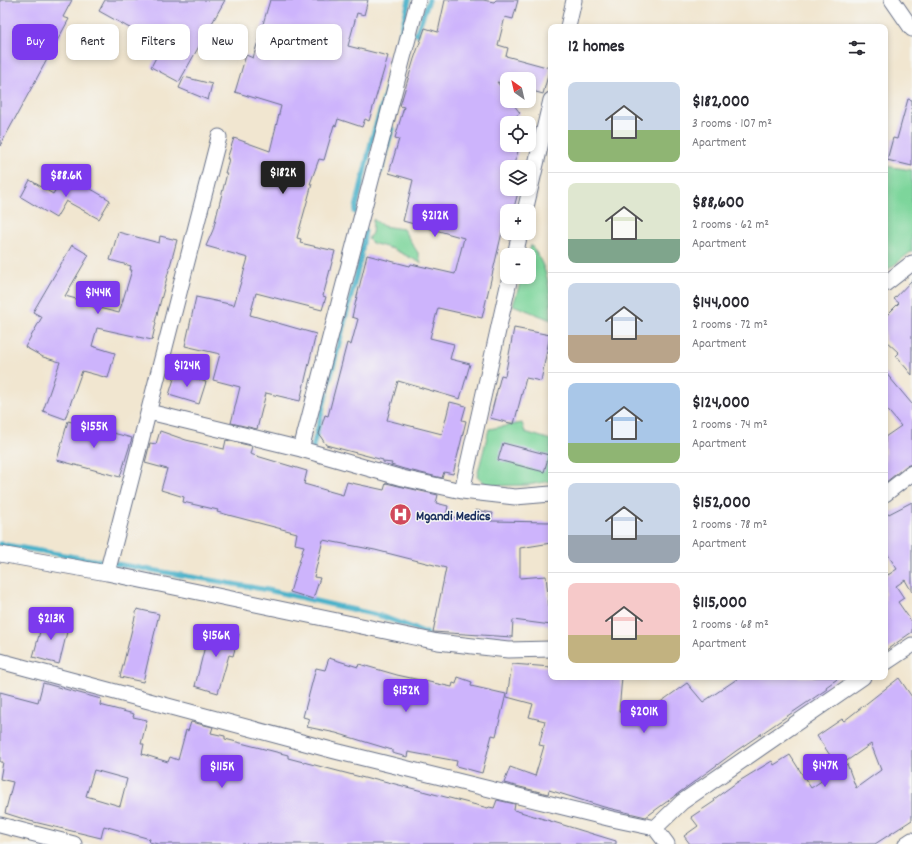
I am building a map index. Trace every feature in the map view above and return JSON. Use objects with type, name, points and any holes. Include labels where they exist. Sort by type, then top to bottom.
[{"type":"street","points":[[301,449],[418,0]]},
{"type":"street","points":[[569,24],[574,0]]},
{"type":"street","points":[[892,0],[912,29]]},
{"type":"street","points":[[527,204],[548,113]]},
{"type":"street","points":[[107,573],[219,137]]},
{"type":"street","points":[[888,282],[912,263]]},
{"type":"street","points":[[462,491],[508,284]]},
{"type":"street","points":[[149,412],[301,449],[402,478],[462,491],[515,497],[548,494]]},
{"type":"street","points":[[888,492],[912,472]]},
{"type":"street","points":[[0,554],[107,573],[438,642],[508,650],[548,648]]},
{"type":"street","points":[[888,661],[912,645]]},
{"type":"street","points":[[0,661],[335,751],[612,820],[655,828],[667,844]]},
{"type":"street","points":[[655,828],[682,802],[859,680]]},
{"type":"street","points":[[0,825],[74,844]]},
{"type":"street","points":[[906,844],[912,840]]},
{"type":"green space","points":[[888,166],[912,170],[912,251],[888,270]]},
{"type":"green space","points":[[373,219],[383,226],[403,229],[418,253],[421,263],[393,249],[372,243],[368,239],[372,233]]},
{"type":"green space","points":[[536,252],[542,263],[548,281],[548,319],[513,305],[520,284],[536,284]]},
{"type":"green space","points":[[522,423],[525,432],[548,439],[548,482],[528,485],[488,486],[477,476],[489,429]]},
{"type":"building","points":[[0,0],[72,0],[63,17],[69,19],[58,39],[58,24],[12,24],[12,60],[47,60],[0,146]]},
{"type":"building","points":[[105,0],[225,0],[212,24],[198,24],[198,48],[179,82],[151,67],[155,60],[190,60],[190,24],[127,24],[127,27],[99,11]]},
{"type":"building","points":[[270,0],[368,0],[364,15],[357,13],[348,46],[388,56],[369,121],[365,119],[362,127],[338,119],[336,126],[334,125],[324,160],[319,159],[310,184],[312,184],[297,238],[301,239],[300,243],[335,251],[323,296],[326,297],[322,310],[256,293],[250,315],[316,334],[300,401],[266,393],[257,429],[231,423],[240,387],[213,380],[220,354],[185,346],[196,297],[234,305],[248,258],[206,246],[213,230],[227,173],[225,173],[229,159],[227,159],[234,138],[270,151],[281,106],[235,92],[245,60],[248,60],[248,56],[253,58],[256,48],[256,60],[342,60],[342,24],[263,24]]},
{"type":"building","points":[[445,0],[483,0],[494,2],[496,0],[518,0],[513,19],[505,17],[498,45],[508,48],[506,56],[548,67],[548,75],[543,94],[536,92],[536,72],[500,72],[500,83],[497,82],[500,86],[500,108],[516,108],[520,113],[516,116],[500,116],[500,152],[518,152],[515,160],[500,160],[500,196],[517,196],[515,204],[500,204],[500,240],[482,318],[438,308],[430,338],[454,344],[450,359],[470,364],[460,399],[398,381],[387,420],[442,434],[450,402],[466,406],[462,420],[466,421],[453,474],[444,472],[442,478],[404,469],[391,465],[392,463],[383,462],[383,460],[326,445],[319,434],[325,415],[328,416],[347,343],[351,345],[358,319],[352,317],[367,255],[410,266],[411,264],[455,274],[464,238],[403,221],[413,180],[389,173],[399,139],[395,138],[404,107],[400,106],[425,28],[438,32]]},
{"type":"building","points":[[184,77],[212,84],[208,100],[179,88]]},
{"type":"building","points":[[908,99],[912,100],[912,166],[888,160],[893,138],[897,139]]},
{"type":"building","points":[[65,174],[110,200],[99,219],[66,201],[56,218],[21,197],[30,180],[53,194]]},
{"type":"building","points":[[118,232],[159,243],[160,236],[177,240],[155,322],[152,340],[97,328],[92,346],[115,353],[108,378],[82,371],[65,419],[43,411],[60,362],[43,357],[25,347],[42,317],[33,312],[72,245],[89,255],[65,296],[84,301],[83,304],[119,313],[132,270],[130,270],[131,266],[110,260]]},
{"type":"building","points":[[912,280],[912,375],[896,356],[899,353],[888,343],[888,314],[899,303],[894,299]]},
{"type":"building","points":[[514,328],[548,335],[548,345],[541,381],[526,378],[514,424],[490,418],[501,375],[505,376]]},
{"type":"building","points":[[176,372],[206,382],[199,404],[169,395]]},
{"type":"building","points":[[888,376],[912,404],[912,464],[906,466],[888,481],[888,435],[901,426],[888,411]]},
{"type":"building","points":[[68,421],[132,438],[120,477],[57,460]]},
{"type":"building","points":[[160,431],[186,440],[224,449],[226,440],[252,446],[250,454],[307,471],[304,484],[343,495],[347,482],[384,490],[386,483],[438,495],[436,503],[448,506],[446,516],[473,520],[475,510],[493,513],[491,521],[548,522],[548,543],[520,548],[520,578],[546,576],[548,625],[513,620],[512,637],[433,632],[446,568],[375,550],[323,540],[314,577],[320,578],[313,599],[290,592],[304,546],[295,544],[297,533],[217,512],[218,510],[183,502],[184,497],[161,490],[167,469],[145,463],[150,443],[156,444]]},
{"type":"building","points":[[503,443],[548,455],[544,472],[498,460]]},
{"type":"building","points":[[912,502],[912,592],[905,580],[896,586],[904,598],[898,602],[912,622],[912,632],[888,649],[888,575],[897,569],[888,555],[888,514]]},
{"type":"building","points":[[137,609],[159,614],[143,682],[120,677]]},
{"type":"building","points":[[44,617],[69,624],[59,664],[33,657]]},
{"type":"building","points":[[210,626],[239,634],[233,656],[229,655],[218,693],[195,686]]},
{"type":"building","points":[[329,658],[358,667],[359,664],[397,675],[452,687],[453,683],[456,684],[458,677],[472,682],[471,686],[506,694],[496,736],[492,735],[482,773],[456,766],[457,761],[408,752],[407,757],[392,753],[392,750],[336,733],[307,727],[310,719],[303,717],[316,668],[325,670]]},
{"type":"building","points":[[512,664],[548,667],[548,680],[622,680],[619,711],[641,716],[687,683],[703,702],[736,680],[836,680],[826,687],[827,689],[736,751],[646,817],[604,807],[549,790],[548,794],[504,783],[510,767],[535,776],[544,746],[539,745],[545,721],[529,717],[533,704],[507,697]]},
{"type":"building","points":[[899,678],[912,697],[912,820],[875,844],[690,844],[684,836],[698,826],[691,817],[715,801],[714,799],[736,783],[772,761],[774,765],[790,755],[811,788],[847,764],[856,788],[881,770],[871,744],[838,767],[817,736],[842,719],[844,721]]},
{"type":"building","points":[[43,683],[101,699],[100,705],[134,714],[133,717],[147,720],[141,744],[144,744],[142,754],[168,762],[170,757],[178,760],[186,730],[188,731],[191,722],[213,727],[211,733],[225,736],[225,739],[288,755],[288,758],[372,780],[372,778],[488,808],[494,808],[497,800],[515,804],[514,810],[616,841],[616,844],[158,844],[149,842],[150,839],[104,826],[101,838],[30,821],[5,813],[13,782],[0,779],[3,762],[0,762],[0,692],[38,702]],"holes":[[[94,770],[127,779],[120,806],[86,796]]]},
{"type":"waterway","points":[[355,212],[372,138],[384,99],[409,0]]},
{"type":"waterway","points":[[416,34],[429,0]]},
{"type":"waterway","points":[[381,171],[392,129]]},
{"type":"waterway","points":[[312,451],[360,261],[365,231]]},
{"type":"waterway","points":[[0,544],[268,590],[381,616],[427,633]]},
{"type":"place","name":"Mgandi Medics","points":[[401,515]]}]
